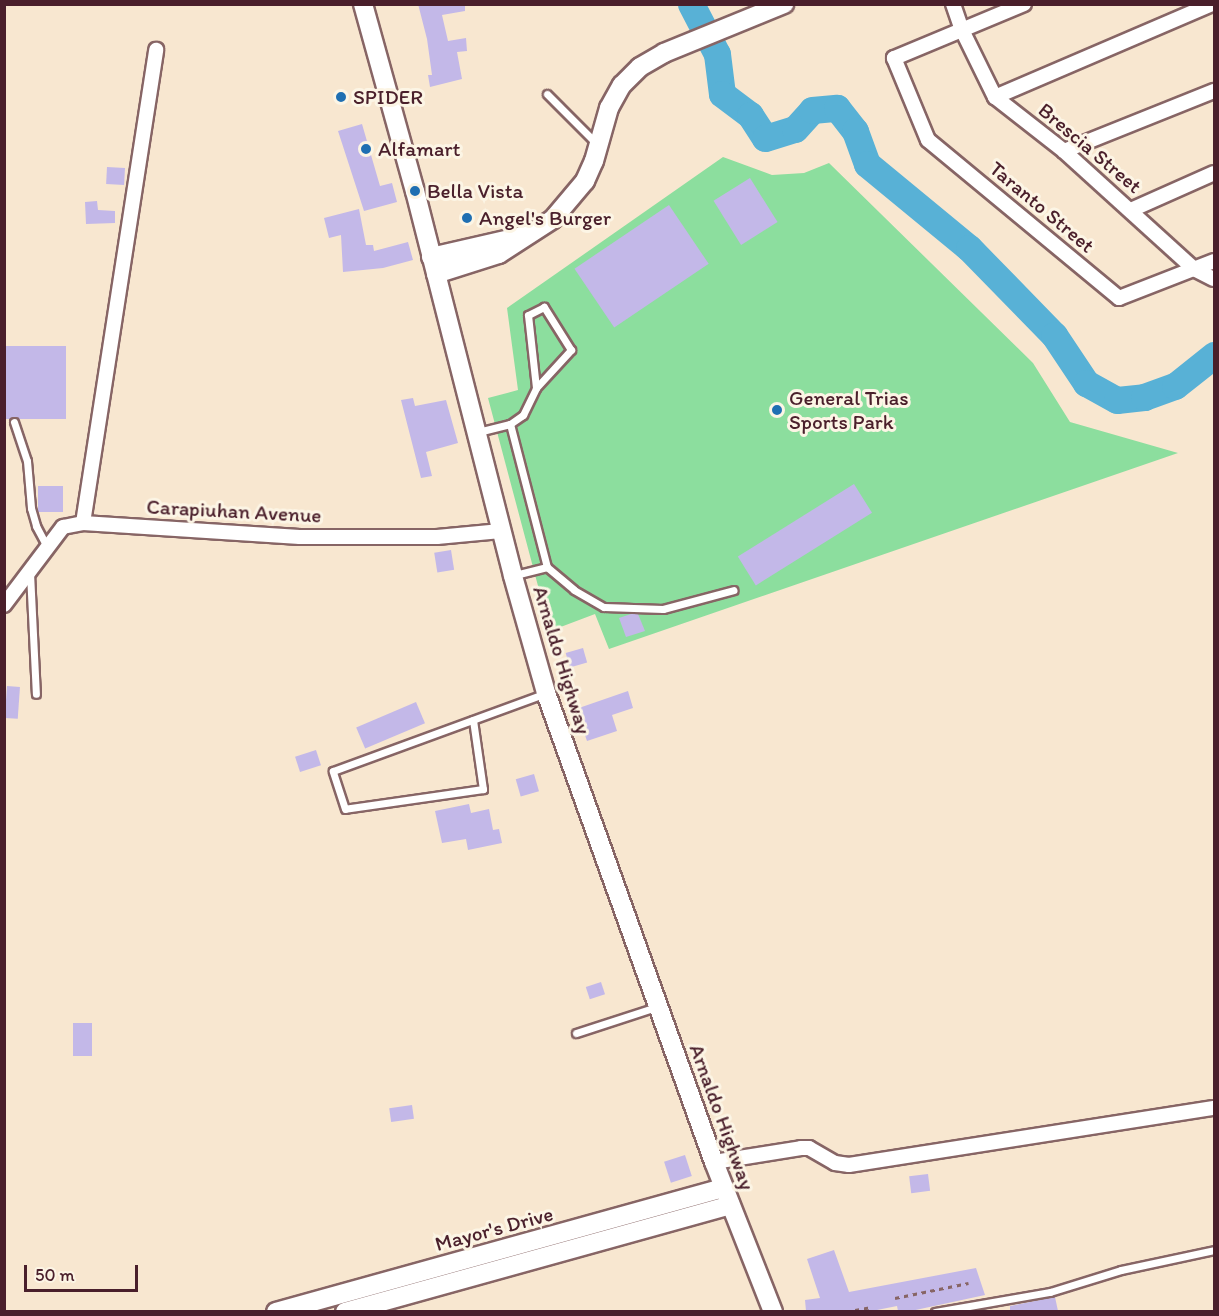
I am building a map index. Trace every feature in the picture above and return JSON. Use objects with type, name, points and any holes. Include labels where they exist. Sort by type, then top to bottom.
[{"type":"main road","name":"Arnaldo Highway","points":[[363,4],[478,432],[501,531],[546,693],[657,1007],[714,1162],[773,1311]]},
{"type":"main road","points":[[434,265],[499,254],[534,234],[554,219],[585,182],[609,108],[622,85],[640,68],[685,44],[784,4]]},
{"type":"main road","name":"Mayor's Drive","points":[[276,1311],[299,1308],[727,1196]]},
{"type":"main road","name":"Mayor's Drive","points":[[345,1311],[727,1196]]},
{"type":"street","name":"Brescia Street","points":[[953,4],[962,30],[995,97],[1064,151],[1194,269],[1215,279]]},
{"type":"street","points":[[962,30],[1024,4]]},
{"type":"street","points":[[995,97],[1212,4]]},
{"type":"street","name":"Taranto Street","points":[[962,30],[894,58],[928,140],[1119,298],[1215,261]]},
{"type":"street","points":[[83,522],[156,50]]},
{"type":"street","points":[[1064,151],[1215,91]]},
{"type":"street","points":[[1131,210],[1215,173]]},
{"type":"street","name":"Carapiuhan Avenue","points":[[4,605],[63,527],[83,522],[300,537],[437,537],[501,531]]},
{"type":"street","points":[[714,1162],[809,1148],[835,1163],[849,1165],[1215,1108]]},
{"type":"lane","points":[[547,94],[598,146]]},
{"type":"lane","points":[[478,432],[510,424],[523,415],[536,388],[572,350],[544,307],[528,315],[536,388]]},
{"type":"lane","points":[[14,422],[27,461],[31,508],[36,526],[47,547]]},
{"type":"lane","points":[[510,424],[547,567],[574,590],[604,607],[663,609],[734,590]]},
{"type":"lane","points":[[513,576],[547,567]]},
{"type":"lane","points":[[30,571],[36,694]]},
{"type":"lane","points":[[473,720],[483,789],[345,809],[333,771],[546,693]]},
{"type":"lane","points":[[576,1033],[657,1007]]},
{"type":"lane","points":[[935,1311],[1050,1292],[1121,1270],[1215,1250]]},
{"type":"path","points":[[895,1298],[968,1283]]},
{"type":"path","points":[[855,1310],[872,1307]]},
{"type":"green space","name":"General Trias Sports Park","points":[[723,157],[772,175],[804,173],[829,163],[1033,363],[1070,422],[1178,453],[609,649],[595,614],[550,631],[488,398],[518,390],[507,308]]},
{"type":"building","points":[[418,4],[465,4],[465,11],[442,15],[448,41],[466,38],[467,51],[457,52],[462,79],[430,87],[428,75],[432,75],[427,39]]},
{"type":"building","points":[[362,124],[380,186],[392,183],[397,202],[364,211],[338,131]]},
{"type":"building","points":[[107,167],[125,168],[124,185],[106,184]]},
{"type":"building","points":[[750,178],[778,222],[741,245],[714,201]]},
{"type":"building","points":[[97,201],[98,210],[115,211],[115,223],[86,224],[85,202]]},
{"type":"building","points":[[669,205],[709,264],[614,328],[574,269]]},
{"type":"building","points":[[359,209],[366,245],[373,245],[374,251],[408,242],[413,260],[383,268],[343,272],[341,235],[329,238],[324,218]]},
{"type":"building","points":[[4,346],[66,346],[66,419],[4,419]]},
{"type":"building","points":[[413,398],[415,406],[446,400],[458,443],[426,452],[432,476],[421,478],[401,400]]},
{"type":"building","points":[[854,484],[872,513],[756,585],[738,557]]},
{"type":"building","points":[[38,486],[63,486],[63,512],[38,512]]},
{"type":"building","points":[[451,550],[454,570],[437,572],[434,553]]},
{"type":"building","points":[[638,614],[645,631],[626,637],[619,618]]},
{"type":"building","points":[[583,648],[587,662],[570,667],[566,653]]},
{"type":"building","points":[[7,686],[20,687],[18,719],[5,718]]},
{"type":"building","points":[[628,691],[633,708],[612,715],[617,731],[587,741],[576,709]]},
{"type":"building","points":[[416,702],[425,723],[365,749],[356,727]]},
{"type":"building","points":[[316,750],[321,765],[300,772],[295,757]]},
{"type":"building","points":[[534,774],[539,791],[521,797],[516,779]]},
{"type":"building","points":[[469,804],[471,813],[489,809],[493,830],[499,829],[502,843],[468,850],[466,839],[442,843],[435,811]]},
{"type":"building","points":[[601,982],[605,994],[590,999],[586,987]]},
{"type":"building","points":[[73,1023],[92,1023],[92,1056],[73,1056]]},
{"type":"building","points":[[412,1105],[414,1119],[391,1122],[389,1108]]},
{"type":"building","points":[[685,1155],[692,1176],[671,1183],[664,1162]]},
{"type":"building","points":[[928,1174],[930,1191],[911,1193],[909,1176]]},
{"type":"building","points":[[834,1250],[849,1292],[976,1268],[985,1295],[911,1311],[898,1311],[897,1306],[872,1311],[806,1311],[805,1300],[820,1298],[807,1259]]},
{"type":"building","points":[[1055,1297],[1058,1311],[1010,1311],[1010,1306]]},
{"type":"waterway","points":[[691,4],[717,54],[722,94],[750,115],[765,138],[795,129],[812,110],[837,108],[855,131],[867,164],[969,248],[1054,335],[1086,383],[1117,400],[1144,397],[1175,386],[1214,355]]},
{"type":"place","name":"SPIDER","points":[[341,97]]},
{"type":"place","name":"Alfamart","points":[[366,149]]},
{"type":"place","name":"Bella Vista","points":[[415,191]]},
{"type":"place","name":"Angel's Burger","points":[[467,218]]},
{"type":"place","name":"General Trias Sports Park","points":[[777,410]]}]
